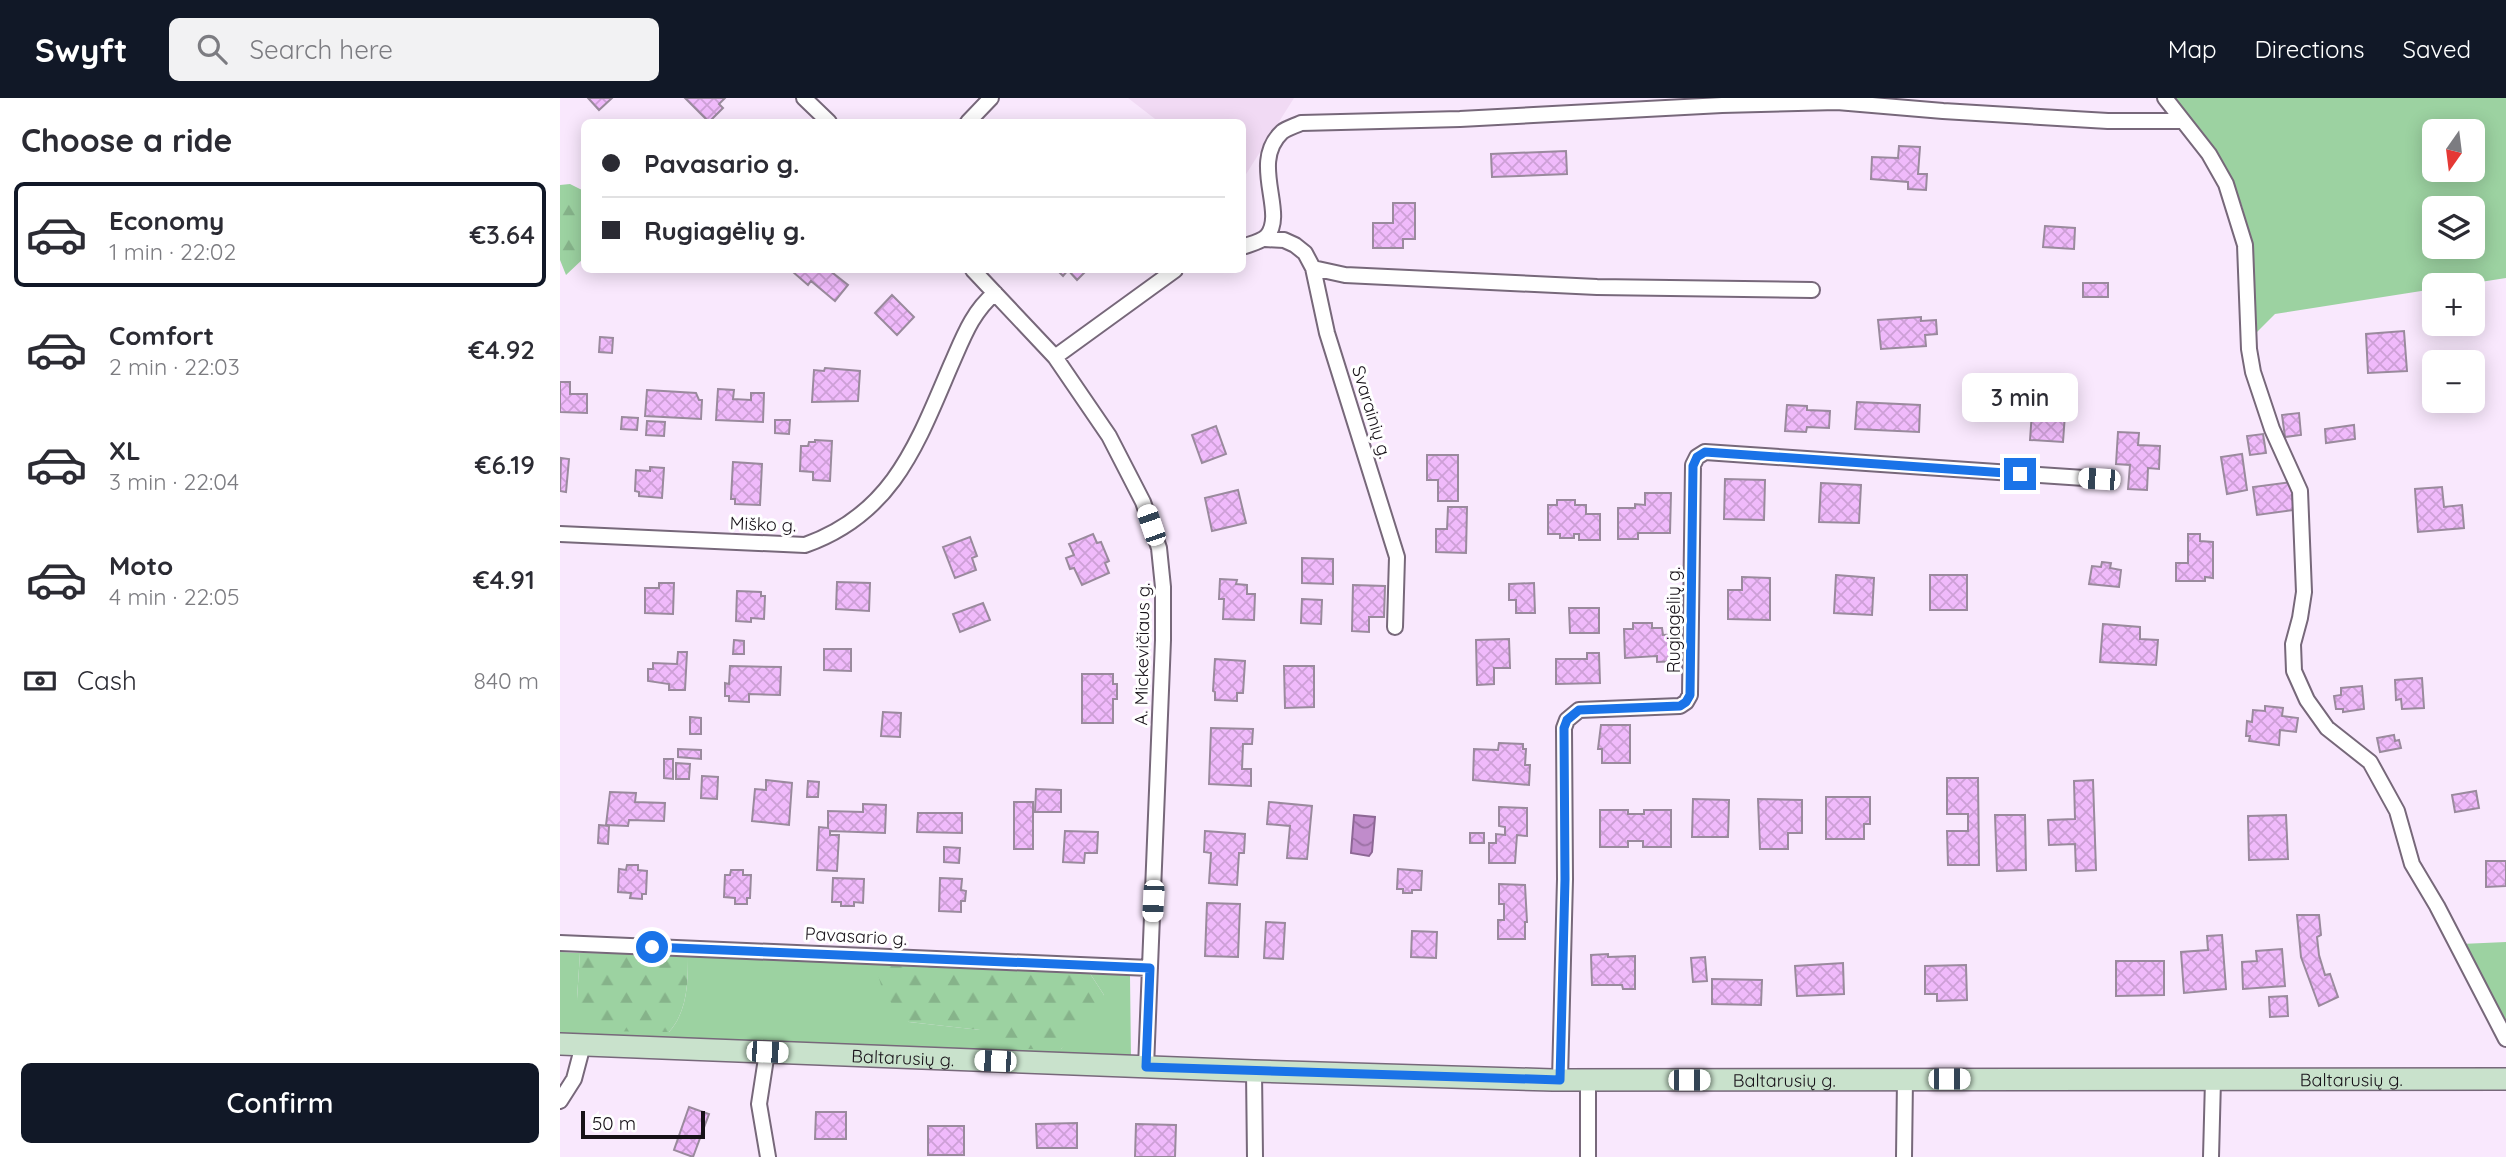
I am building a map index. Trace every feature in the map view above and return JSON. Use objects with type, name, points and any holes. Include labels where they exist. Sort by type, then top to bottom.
[{"type":"main road","name":"Baltarusių g.","points":[[560,1044],[1560,1080],[2506,1079]]},
{"type":"street","points":[[804,98],[826,119]]},
{"type":"street","points":[[971,119],[991,98]]},
{"type":"street","points":[[2165,98],[2208,154],[2226,184],[2245,245],[2249,349],[2253,372],[2272,429],[2300,491],[2304,592],[2301,618],[2293,644],[2294,671],[2307,700],[2327,728],[2370,762],[2397,811],[2412,864],[2437,906],[2506,1039]]},
{"type":"street","points":[[1246,246],[1265,239],[1271,230],[1272,201],[1266,177],[1272,150],[1283,131],[1301,123],[1460,120],[1722,104],[1837,102],[2069,118],[2183,121]]},
{"type":"street","name":"Svarainių g.","points":[[1265,239],[1284,240],[1296,245],[1305,253],[1313,268],[1327,333],[1397,557],[1395,627]]},
{"type":"street","points":[[1313,268],[1345,275],[1597,287],[1812,290]]},
{"type":"street","name":"A. Mickevičiaus g.","points":[[976,273],[1055,357],[1109,436],[1143,502],[1159,548],[1163,587],[1163,640],[1146,1067]]},
{"type":"street","points":[[1055,357],[1171,273]]},
{"type":"street","name":"Miško g.","points":[[560,534],[805,545],[827,537],[858,518],[905,466],[970,321],[984,302],[995,293]]},
{"type":"street","name":"Rugiagėlių g.","points":[[1560,1080],[1565,879],[1564,728],[1567,720],[1579,710],[1680,706],[1690,695],[1693,466],[1697,457],[1705,452],[2099,479]]},
{"type":"street","name":"Pavasario g.","points":[[560,943],[1150,968]]},
{"type":"street","points":[[560,1101],[574,1079],[583,1045]]},
{"type":"street","points":[[767,1052],[759,1104],[768,1157]]},
{"type":"street","points":[[1254,1071],[1255,1157]]},
{"type":"street","points":[[1904,1157],[1905,1079]]},
{"type":"street","points":[[1588,1080],[1588,1157]]},
{"type":"street","points":[[2211,1157],[2213,1080]]},
{"type":"shaded area","points":[[1128,98],[1294,98],[1246,174],[1246,119],[1155,119]]},
{"type":"green space","points":[[2171,98],[2506,98],[2506,278],[2485,281],[2485,273],[2422,273],[2422,291],[2275,314],[2254,335],[2251,254],[2242,206],[2229,177]]},
{"type":"green space","points":[[570,184],[581,190],[581,261],[566,275],[560,260],[560,185]]},
{"type":"green space","points":[[2506,942],[2506,1025],[2461,944]]},
{"type":"green space","points":[[560,952],[580,953],[577,999],[669,1032],[683,1005],[688,954],[889,963],[909,1022],[981,1030],[1000,1049],[1061,1049],[1104,995],[1089,972],[1130,976],[1131,1057],[560,1033]]},
{"type":"green space","points":[[580,953],[688,954],[683,1005],[669,1032],[594,1031],[583,1021],[577,999]]},
{"type":"green space","points":[[889,963],[1089,972],[1104,995],[1101,1014],[1061,1049],[999,1049],[980,1030],[909,1022],[884,995],[878,975]]},
{"type":"water","points":[[1354,815],[1375,817],[1372,852],[1369,856],[1351,853]]},
{"type":"building","points":[[588,98],[612,98],[599,110]]},
{"type":"building","points":[[685,98],[725,98],[719,104],[723,108],[712,119],[706,119]]},
{"type":"building","points":[[1899,146],[1920,147],[1918,174],[1927,174],[1926,190],[1908,189],[1908,182],[1871,179],[1872,157],[1898,158]]},
{"type":"building","points":[[1566,151],[1567,174],[1492,177],[1491,154]]},
{"type":"building","points":[[1393,203],[1415,203],[1415,239],[1403,239],[1403,248],[1373,248],[1373,223],[1393,223]]},
{"type":"building","points":[[2045,226],[2075,228],[2074,249],[2043,247]]},
{"type":"building","points":[[794,273],[833,273],[848,285],[835,301],[811,281],[808,285]]},
{"type":"building","points":[[1071,273],[1084,273],[1077,280]]},
{"type":"building","points":[[2083,283],[2108,283],[2108,297],[2083,297]]},
{"type":"building","points":[[892,295],[914,317],[897,335],[875,313]]},
{"type":"building","points":[[1921,317],[1921,321],[1936,320],[1937,334],[1925,335],[1926,346],[1881,349],[1878,320]]},
{"type":"building","points":[[2404,331],[2407,371],[2368,373],[2366,334]]},
{"type":"building","points":[[600,337],[613,338],[612,353],[599,352]]},
{"type":"building","points":[[825,368],[860,371],[858,401],[812,402],[814,370],[824,371]]},
{"type":"building","points":[[560,382],[570,382],[570,394],[587,394],[587,413],[560,412]]},
{"type":"building","points":[[718,389],[734,390],[733,399],[751,400],[751,393],[764,393],[763,422],[716,420]]},
{"type":"building","points":[[647,390],[696,393],[699,400],[702,400],[701,419],[645,416]]},
{"type":"building","points":[[2033,398],[2066,400],[2063,442],[2030,440]]},
{"type":"building","points":[[1857,402],[1920,405],[1919,432],[1855,429]]},
{"type":"building","points":[[1787,405],[1807,406],[1807,410],[1830,411],[1829,428],[1807,427],[1806,432],[1785,431]]},
{"type":"building","points":[[2299,413],[2301,435],[2285,437],[2282,415]]},
{"type":"building","points":[[622,417],[638,418],[637,430],[621,429]]},
{"type":"building","points":[[775,420],[790,420],[789,434],[775,433]]},
{"type":"building","points":[[647,421],[665,422],[664,436],[646,435]]},
{"type":"building","points":[[2354,425],[2355,439],[2326,443],[2325,429]]},
{"type":"building","points":[[1216,426],[1226,454],[1202,463],[1192,435]]},
{"type":"building","points":[[2118,432],[2139,433],[2138,445],[2160,446],[2159,469],[2148,468],[2147,490],[2128,489],[2130,465],[2116,464]]},
{"type":"building","points":[[2263,434],[2266,453],[2250,455],[2247,436]]},
{"type":"building","points":[[832,441],[830,481],[813,480],[813,472],[800,471],[801,446],[808,446],[809,442]]},
{"type":"building","points":[[2242,454],[2247,490],[2227,494],[2221,457]]},
{"type":"building","points":[[1427,455],[1458,455],[1458,501],[1438,501],[1438,480],[1427,480]]},
{"type":"building","points":[[561,458],[569,459],[566,492],[560,491]]},
{"type":"building","points":[[733,462],[762,464],[760,505],[735,504],[735,499],[731,499]]},
{"type":"building","points":[[650,467],[664,468],[662,498],[639,496],[639,492],[635,491],[636,470],[650,471]]},
{"type":"building","points":[[1725,479],[1765,480],[1764,520],[1724,519]]},
{"type":"building","points":[[2291,482],[2294,510],[2257,515],[2253,487]]},
{"type":"building","points":[[1821,483],[1861,485],[1859,523],[1819,522]]},
{"type":"building","points":[[2442,487],[2444,507],[2462,505],[2464,528],[2418,532],[2415,489]]},
{"type":"building","points":[[1238,490],[1246,523],[1212,531],[1205,498]]},
{"type":"building","points":[[1645,493],[1671,493],[1670,533],[1638,533],[1638,539],[1618,539],[1618,508],[1645,505]]},
{"type":"building","points":[[1557,500],[1575,500],[1575,505],[1586,505],[1586,514],[1600,514],[1600,540],[1579,540],[1579,534],[1574,534],[1574,538],[1560,538],[1560,534],[1548,534],[1548,505],[1557,505]]},
{"type":"building","points":[[1448,507],[1467,507],[1466,553],[1436,552],[1436,529],[1447,529]]},
{"type":"building","points":[[1093,534],[1097,543],[1101,542],[1109,561],[1105,563],[1109,573],[1082,585],[1074,568],[1070,569],[1066,558],[1074,555],[1069,544]]},
{"type":"building","points":[[2188,534],[2200,534],[2200,541],[2213,542],[2213,578],[2205,577],[2205,581],[2176,581],[2176,563],[2188,563]]},
{"type":"building","points":[[970,537],[977,556],[972,558],[976,570],[955,578],[943,547]]},
{"type":"building","points":[[1302,558],[1333,559],[1333,584],[1302,583]]},
{"type":"building","points":[[2102,562],[2111,563],[2110,568],[2121,570],[2119,587],[2089,584],[2092,566],[2101,567]]},
{"type":"building","points":[[1836,575],[1874,578],[1872,615],[1834,613]]},
{"type":"building","points":[[1930,575],[1967,575],[1967,610],[1930,610]]},
{"type":"building","points":[[1742,577],[1770,578],[1770,620],[1728,619],[1728,590],[1742,590]]},
{"type":"building","points":[[1220,579],[1237,580],[1236,584],[1247,585],[1247,594],[1255,594],[1254,620],[1223,619],[1224,599],[1219,599]]},
{"type":"building","points":[[837,582],[870,583],[869,611],[836,609]]},
{"type":"building","points":[[659,583],[674,583],[673,614],[645,613],[645,588],[659,588]]},
{"type":"building","points":[[1534,583],[1535,613],[1516,613],[1516,600],[1509,600],[1509,584]]},
{"type":"building","points":[[1353,585],[1385,586],[1384,617],[1369,617],[1369,632],[1352,631]]},
{"type":"building","points":[[737,591],[761,592],[761,596],[765,596],[764,619],[736,621]]},
{"type":"building","points":[[1302,599],[1322,600],[1321,624],[1301,623]]},
{"type":"building","points":[[983,603],[990,620],[960,632],[953,614]]},
{"type":"building","points":[[1569,608],[1599,608],[1599,633],[1570,633]]},
{"type":"building","points":[[1633,623],[1652,623],[1652,628],[1662,628],[1663,635],[1677,634],[1678,661],[1657,662],[1657,656],[1625,658],[1624,629],[1633,629]]},
{"type":"building","points":[[2103,624],[2140,627],[2140,639],[2158,640],[2156,665],[2100,662]]},
{"type":"building","points":[[1509,639],[1510,668],[1494,668],[1494,684],[1477,685],[1476,640]]},
{"type":"building","points":[[734,640],[744,641],[744,654],[733,654]]},
{"type":"building","points":[[824,649],[851,649],[851,671],[824,670]]},
{"type":"building","points":[[678,652],[687,652],[685,690],[669,690],[669,684],[648,681],[648,669],[653,669],[653,663],[677,664]]},
{"type":"building","points":[[1587,653],[1599,653],[1600,683],[1556,684],[1556,659],[1587,659]]},
{"type":"building","points":[[1215,659],[1245,661],[1243,693],[1237,693],[1237,701],[1215,700]]},
{"type":"building","points":[[730,666],[781,667],[780,695],[749,694],[749,702],[729,701],[729,696],[725,696],[725,683],[729,684]]},
{"type":"building","points":[[1284,666],[1314,666],[1314,707],[1285,708]]},
{"type":"building","points":[[1082,674],[1113,674],[1113,684],[1117,684],[1117,699],[1113,699],[1113,723],[1082,723]]},
{"type":"building","points":[[2422,678],[2424,708],[2402,709],[2401,699],[2396,700],[2395,680]]},
{"type":"building","points":[[2362,686],[2364,709],[2343,712],[2343,709],[2336,709],[2334,696],[2341,695],[2341,688]]},
{"type":"building","points":[[2265,706],[2283,708],[2282,716],[2298,718],[2296,732],[2280,730],[2279,745],[2249,741],[2250,736],[2246,736],[2247,721],[2252,722],[2253,710],[2265,711]]},
{"type":"building","points":[[883,712],[901,713],[900,737],[881,736]]},
{"type":"building","points":[[690,717],[701,718],[701,734],[690,734]]},
{"type":"building","points":[[1601,725],[1630,725],[1630,763],[1602,763],[1602,749],[1598,749]]},
{"type":"building","points":[[1211,728],[1253,729],[1252,744],[1243,744],[1242,769],[1251,769],[1251,786],[1209,784]]},
{"type":"building","points":[[2394,735],[2401,748],[2380,752],[2377,738]]},
{"type":"building","points":[[1499,743],[1523,744],[1523,749],[1526,749],[1525,765],[1530,765],[1529,785],[1473,780],[1474,749],[1498,750]]},
{"type":"building","points":[[678,749],[701,750],[701,759],[678,757]]},
{"type":"building","points":[[664,759],[673,759],[673,779],[664,778]]},
{"type":"building","points":[[676,763],[690,764],[689,779],[676,779]]},
{"type":"building","points":[[702,776],[718,777],[717,799],[701,798]]},
{"type":"building","points":[[1947,778],[1978,778],[1979,865],[1948,865],[1947,831],[1968,831],[1968,814],[1947,814]]},
{"type":"building","points":[[766,780],[792,783],[789,825],[752,821],[755,789],[766,790]]},
{"type":"building","points":[[2093,780],[2096,870],[2076,871],[2075,844],[2049,845],[2048,820],[2075,819],[2074,781]]},
{"type":"building","points":[[808,781],[819,782],[818,797],[807,797]]},
{"type":"building","points":[[1036,789],[1061,790],[1061,812],[1035,812]]},
{"type":"building","points":[[2476,791],[2479,808],[2455,812],[2452,795]]},
{"type":"building","points":[[610,792],[636,793],[635,802],[665,803],[664,821],[629,820],[628,826],[606,825]]},
{"type":"building","points":[[1826,797],[1870,797],[1870,824],[1864,824],[1864,839],[1826,839]]},
{"type":"building","points":[[1693,799],[1729,800],[1728,837],[1692,837]]},
{"type":"building","points":[[1758,799],[1802,800],[1802,833],[1788,833],[1788,849],[1760,849]]},
{"type":"building","points":[[1014,802],[1033,802],[1033,849],[1014,849]]},
{"type":"building","points":[[1269,802],[1312,806],[1307,859],[1287,858],[1290,826],[1267,824]]},
{"type":"building","points":[[863,804],[886,805],[885,833],[830,831],[830,835],[839,835],[837,871],[817,870],[819,827],[828,828],[828,811],[863,812]]},
{"type":"building","points":[[1499,807],[1527,808],[1527,836],[1517,835],[1515,863],[1489,863],[1489,843],[1496,843],[1496,834],[1505,835],[1505,827],[1499,826]]},
{"type":"building","points":[[1600,810],[1628,810],[1628,814],[1644,814],[1644,810],[1671,810],[1671,847],[1643,847],[1643,841],[1628,841],[1628,847],[1600,847]]},
{"type":"building","points":[[918,813],[962,813],[962,833],[917,832]]},
{"type":"building","points":[[1995,815],[2025,815],[2026,870],[1997,871]]},
{"type":"building","points":[[2286,815],[2288,859],[2249,860],[2248,816]]},
{"type":"building","points":[[599,825],[609,826],[608,844],[598,843]]},
{"type":"building","points":[[1065,831],[1098,832],[1097,853],[1085,853],[1084,863],[1063,862]]},
{"type":"building","points":[[1205,831],[1245,834],[1244,853],[1239,853],[1237,885],[1209,883],[1211,853],[1204,852]]},
{"type":"building","points":[[1470,833],[1484,833],[1484,843],[1470,843]]},
{"type":"building","points":[[944,847],[960,848],[959,863],[944,862]]},
{"type":"building","points":[[2486,861],[2506,861],[2506,886],[2486,887]]},
{"type":"building","points":[[627,865],[638,865],[638,870],[647,871],[646,894],[642,894],[642,899],[630,898],[631,893],[618,892],[619,869],[626,870]]},
{"type":"building","points":[[1398,869],[1422,871],[1421,890],[1403,893],[1403,889],[1397,889]]},
{"type":"building","points":[[731,870],[743,870],[743,875],[751,875],[750,898],[747,898],[747,904],[735,904],[735,898],[724,897],[725,875],[730,875]]},
{"type":"building","points":[[833,878],[864,879],[863,903],[854,902],[854,906],[841,906],[841,902],[832,902]]},
{"type":"building","points":[[940,878],[962,879],[961,890],[966,891],[965,901],[961,901],[961,912],[939,911]]},
{"type":"building","points":[[1499,884],[1525,885],[1525,939],[1498,939],[1498,920],[1504,920],[1504,904],[1499,904]]},
{"type":"building","points":[[1207,903],[1240,904],[1238,957],[1205,956]]},
{"type":"building","points":[[2297,915],[2319,915],[2319,955],[2325,975],[2330,974],[2338,997],[2319,1006],[2301,957]]},
{"type":"building","points":[[1266,922],[1285,923],[1283,959],[1264,958]]},
{"type":"building","points":[[1412,931],[1437,932],[1436,958],[1411,957]]},
{"type":"building","points":[[2222,935],[2226,989],[2184,993],[2181,952],[2208,950],[2207,936]]},
{"type":"building","points":[[2282,949],[2285,986],[2243,989],[2242,962],[2257,961],[2256,951]]},
{"type":"building","points":[[1608,954],[1608,957],[1635,956],[1635,989],[1623,989],[1622,985],[1592,985],[1591,955]]},
{"type":"building","points":[[1705,957],[1707,981],[1693,982],[1691,958]]},
{"type":"building","points":[[2116,961],[2164,961],[2164,995],[2116,996]]},
{"type":"building","points":[[1843,963],[1844,994],[1797,996],[1795,966]]},
{"type":"building","points":[[1966,965],[1967,1000],[1937,1001],[1937,994],[1925,994],[1925,966]]},
{"type":"building","points":[[1712,979],[1762,980],[1761,1005],[1712,1004]]},
{"type":"building","points":[[2287,996],[2288,1016],[2270,1017],[2269,997]]},
{"type":"building","points":[[689,1107],[709,1114],[693,1157],[674,1150]]},
{"type":"building","points":[[816,1112],[846,1112],[846,1139],[815,1139]]},
{"type":"building","points":[[1077,1123],[1077,1148],[1037,1148],[1036,1124]]},
{"type":"building","points":[[1136,1124],[1176,1125],[1175,1157],[1135,1157]]},
{"type":"building","points":[[928,1126],[964,1126],[964,1155],[928,1155]]},
{"type":"route","points":[[652,947],[1150,968],[1146,1067],[1560,1080],[1565,879],[1564,728],[1567,720],[1579,710],[1680,706],[1690,695],[1693,466],[1697,457],[1705,452],[2020,474]]}]
